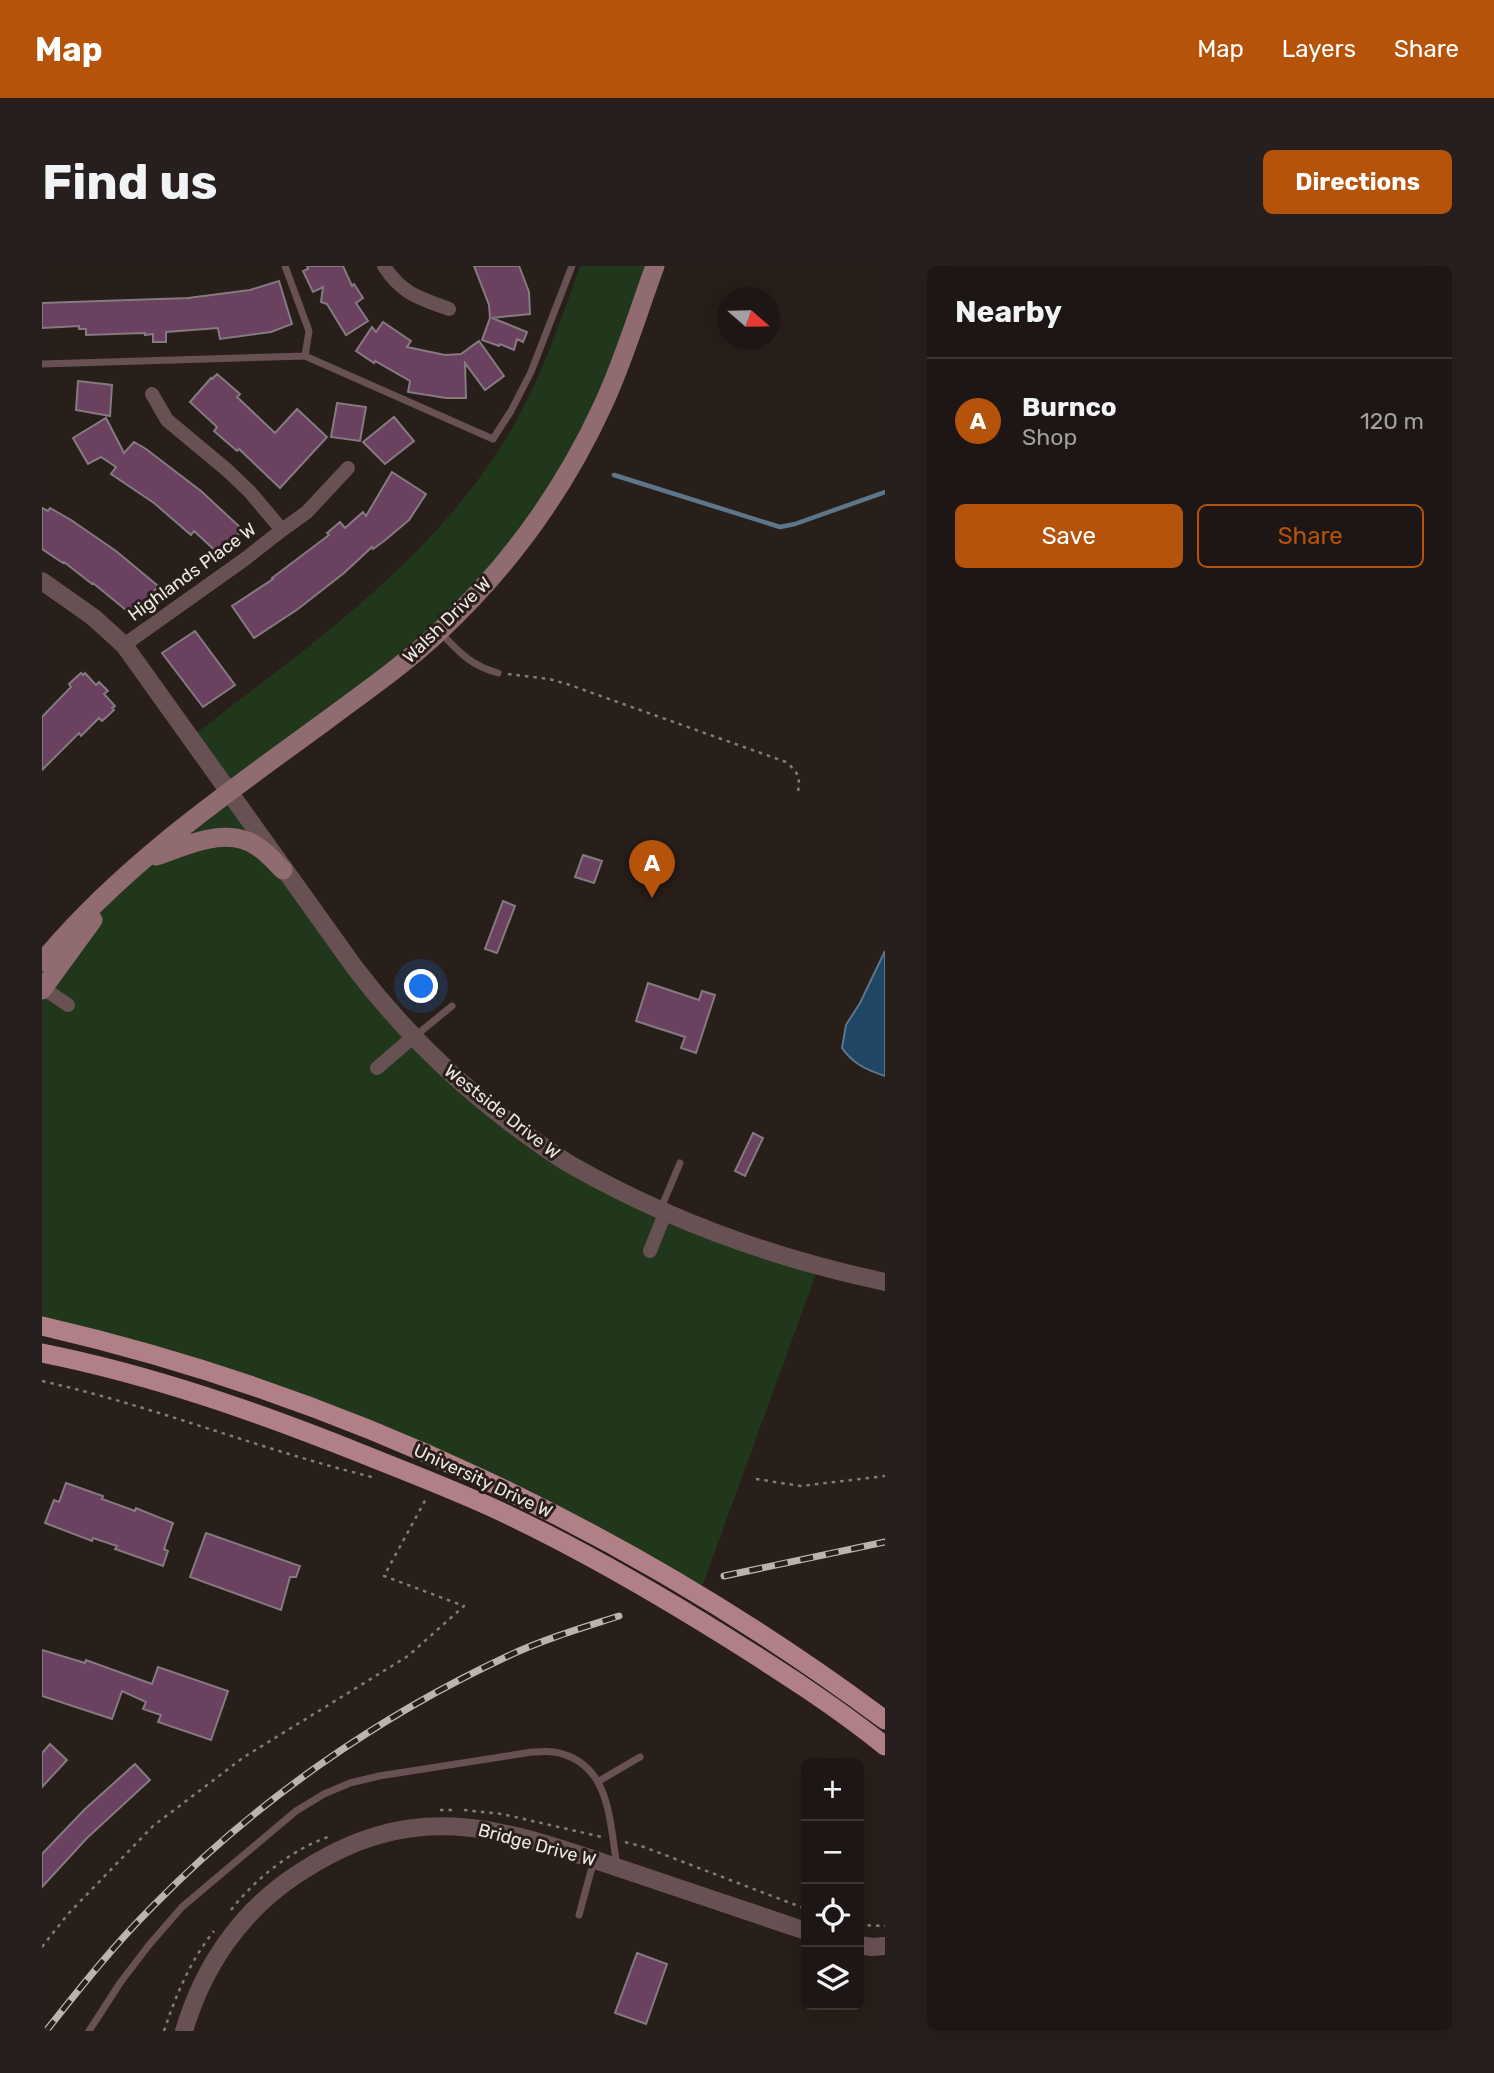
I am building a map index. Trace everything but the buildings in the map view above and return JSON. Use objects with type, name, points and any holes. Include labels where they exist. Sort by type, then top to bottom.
[{"type":"main road","name":"Walsh Drive W","points":[[42,962],[76,922],[142,861],[378,682],[439,632],[503,564],[530,530],[575,461],[604,404],[655,266]]},
{"type":"main road","points":[[142,861],[198,842],[222,837],[244,840],[261,849],[283,870]]},
{"type":"main road","name":"Walsh Drive W","points":[[43,989],[122,879]]},
{"type":"main road","name":"University Drive W","points":[[43,1326],[111,1343],[309,1406],[384,1435],[521,1498],[585,1529],[688,1588],[885,1720]]},
{"type":"main road","name":"University Drive W","points":[[42,1353],[83,1361],[249,1411],[333,1442],[506,1513],[676,1605],[833,1706],[885,1746]]},
{"type":"street","points":[[384,266],[408,293],[449,309]]},
{"type":"street","name":"Highlands Place W","points":[[152,394],[167,420],[227,470],[282,530]]},
{"type":"street","name":"Highlands Place W","points":[[124,645],[246,559],[307,512],[348,468]]},
{"type":"street","name":"Westside Drive W","points":[[42,581],[93,617],[124,645],[355,968],[382,1003],[448,1072],[531,1138],[571,1165],[619,1191],[714,1233],[819,1266],[885,1282]]},
{"type":"street","points":[[42,957],[57,944]]},
{"type":"street","points":[[43,989],[68,1005]]},
{"type":"street","points":[[377,1068],[413,1037]]},
{"type":"street","points":[[650,1251],[664,1210]]},
{"type":"street","name":"Bridge Drive W","points":[[184,2031],[204,1978],[222,1947],[249,1913],[314,1862],[342,1847],[398,1830],[458,1825],[496,1831],[617,1867],[801,1929]]},
{"type":"street","points":[[864,1946],[885,1946]]},
{"type":"lane","points":[[285,266],[309,331],[305,356]]},
{"type":"lane","points":[[42,364],[305,356],[493,439],[531,372],[572,266]]},
{"type":"lane","points":[[439,632],[466,660],[498,673]]},
{"type":"lane","points":[[413,1037],[452,1006]]},
{"type":"lane","points":[[664,1210],[680,1163]]},
{"type":"lane","points":[[89,2031],[120,1983],[182,1907],[296,1811],[324,1794],[350,1783],[532,1752],[554,1752],[573,1758],[589,1768],[599,1781],[605,1797],[617,1867]]},
{"type":"lane","points":[[599,1781],[640,1757]]},
{"type":"lane","points":[[579,1914],[594,1860]]},
{"type":"path","points":[[498,673],[549,679],[567,684],[786,762],[796,770],[800,781],[798,791]]},
{"type":"path","points":[[42,1381],[174,1417],[318,1464],[372,1477]]},
{"type":"path","points":[[756,1479],[801,1486],[885,1476]]},
{"type":"path","points":[[42,1947],[68,1914],[153,1826],[244,1757],[408,1656],[464,1606],[384,1576],[426,1497]]},
{"type":"path","points":[[434,1811],[447,1809],[502,1814],[643,1847],[801,1907]]},
{"type":"path","points":[[226,1916],[241,1897],[276,1866],[328,1837]]},
{"type":"path","points":[[864,1925],[885,1926]]},
{"type":"path","points":[[164,2031],[178,1990],[203,1945],[218,1926]]},
{"type":"green space","points":[[580,266],[655,266],[574,461],[471,600],[230,792],[191,737],[328,631],[413,555],[452,513],[487,467],[518,418],[544,362]]},
{"type":"green space","points":[[230,792],[413,1037],[571,1165],[819,1266],[699,1595],[384,1435],[42,1326],[42,972],[63,945]]},
{"type":"water","points":[[885,951],[885,1076],[861,1066],[842,1048],[846,1025],[860,1003]]},
{"type":"waterway","points":[[614,475],[780,527],[885,492]]},
{"type":"railway","points":[[724,1576],[885,1542]]},
{"type":"railway","points":[[46,2031],[125,1936],[192,1868],[276,1797],[320,1765],[365,1734],[459,1680],[535,1644],[619,1616]]},
{"type":"place","name":"Burnco","points":[[652,898]]}]
